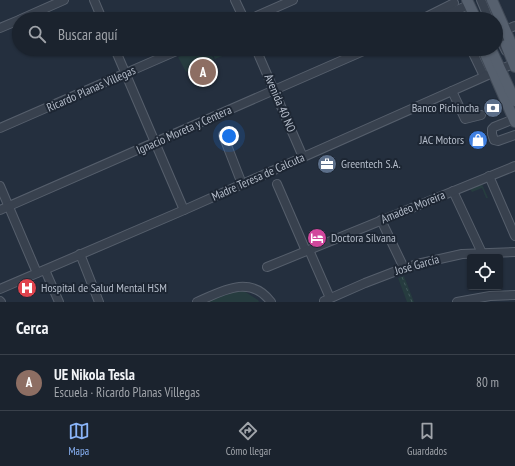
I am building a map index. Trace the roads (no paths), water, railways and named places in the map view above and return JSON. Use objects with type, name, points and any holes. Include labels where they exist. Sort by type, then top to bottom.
[{"type":"main road","points":[[487,0],[492,12]]},
{"type":"main road","points":[[492,0],[495,12]]},
{"type":"main road","points":[[458,6],[466,12]]},
{"type":"main road","points":[[503,33],[514,45]]},
{"type":"main road","points":[[503,38],[514,65]]},
{"type":"main road","points":[[486,56],[496,75],[514,121]]},
{"type":"main road","points":[[493,56],[496,75],[515,102]]},
{"type":"street","points":[[36,12],[64,0]]},
{"type":"street","points":[[94,0],[99,12]]},
{"type":"street","points":[[235,0],[241,12]]},
{"type":"street","points":[[266,12],[293,0]]},
{"type":"street","points":[[472,0],[477,12]]},
{"type":"street","points":[[481,0],[487,12]]},
{"type":"street","points":[[441,12],[458,6]]},
{"type":"street","points":[[448,12],[458,6]]},
{"type":"street","points":[[0,28],[12,23]]},
{"type":"street","points":[[503,30],[515,26]]},
{"type":"street","points":[[503,36],[514,65]]},
{"type":"street","points":[[118,56],[184,210]]},
{"type":"street","name":"Ricardo Planas Villegas","points":[[0,128],[165,56]]},
{"type":"street","name":"Avenida 40 NO","points":[[259,56],[303,158]]},
{"type":"street","name":"Ignacio Moreta y Centera","points":[[0,210],[352,56]]},
{"type":"street","points":[[477,56],[496,75]]},
{"type":"street","name":"Madre Teresa de Calcuta","points":[[0,289],[184,210],[451,92],[496,75],[514,65]]},
{"type":"street","points":[[451,92],[459,113]]},
{"type":"street","points":[[451,92],[465,119],[481,115]]},
{"type":"street","points":[[514,121],[492,128],[492,134],[494,140],[498,141],[515,135]]},
{"type":"street","points":[[223,135],[242,184]]},
{"type":"street","name":"Amadeo Moreira","points":[[267,267],[515,166]]},
{"type":"street","points":[[488,176],[515,236]]},
{"type":"street","points":[[277,184],[307,250],[325,301]]},
{"type":"street","points":[[0,186],[41,271],[59,302]]},
{"type":"street","points":[[453,191],[482,253]]},
{"type":"street","points":[[381,220],[402,269]]},
{"type":"street","name":"José García","points":[[325,301],[365,283],[402,269],[447,257],[462,254],[515,252]]},
{"type":"street","points":[[80,254],[100,302]]},
{"type":"street","points":[[197,302],[223,291],[238,287],[250,287],[261,292],[271,302]]},
{"type":"street","points":[[457,302],[490,296],[515,295]]},
{"type":"place","name":"UE Nikola Tesla","points":[[203,72]]},
{"type":"place","name":"Banco Pichincha","points":[[493,108]]},
{"type":"place","name":"JAC Motors","points":[[478,140]]},
{"type":"place","name":"Greentech S.A.","points":[[327,164]]},
{"type":"place","name":"Doctora Silvana","points":[[317,238]]},
{"type":"place","name":"Hospital de Salud Mental HSM","points":[[27,288]]}]
